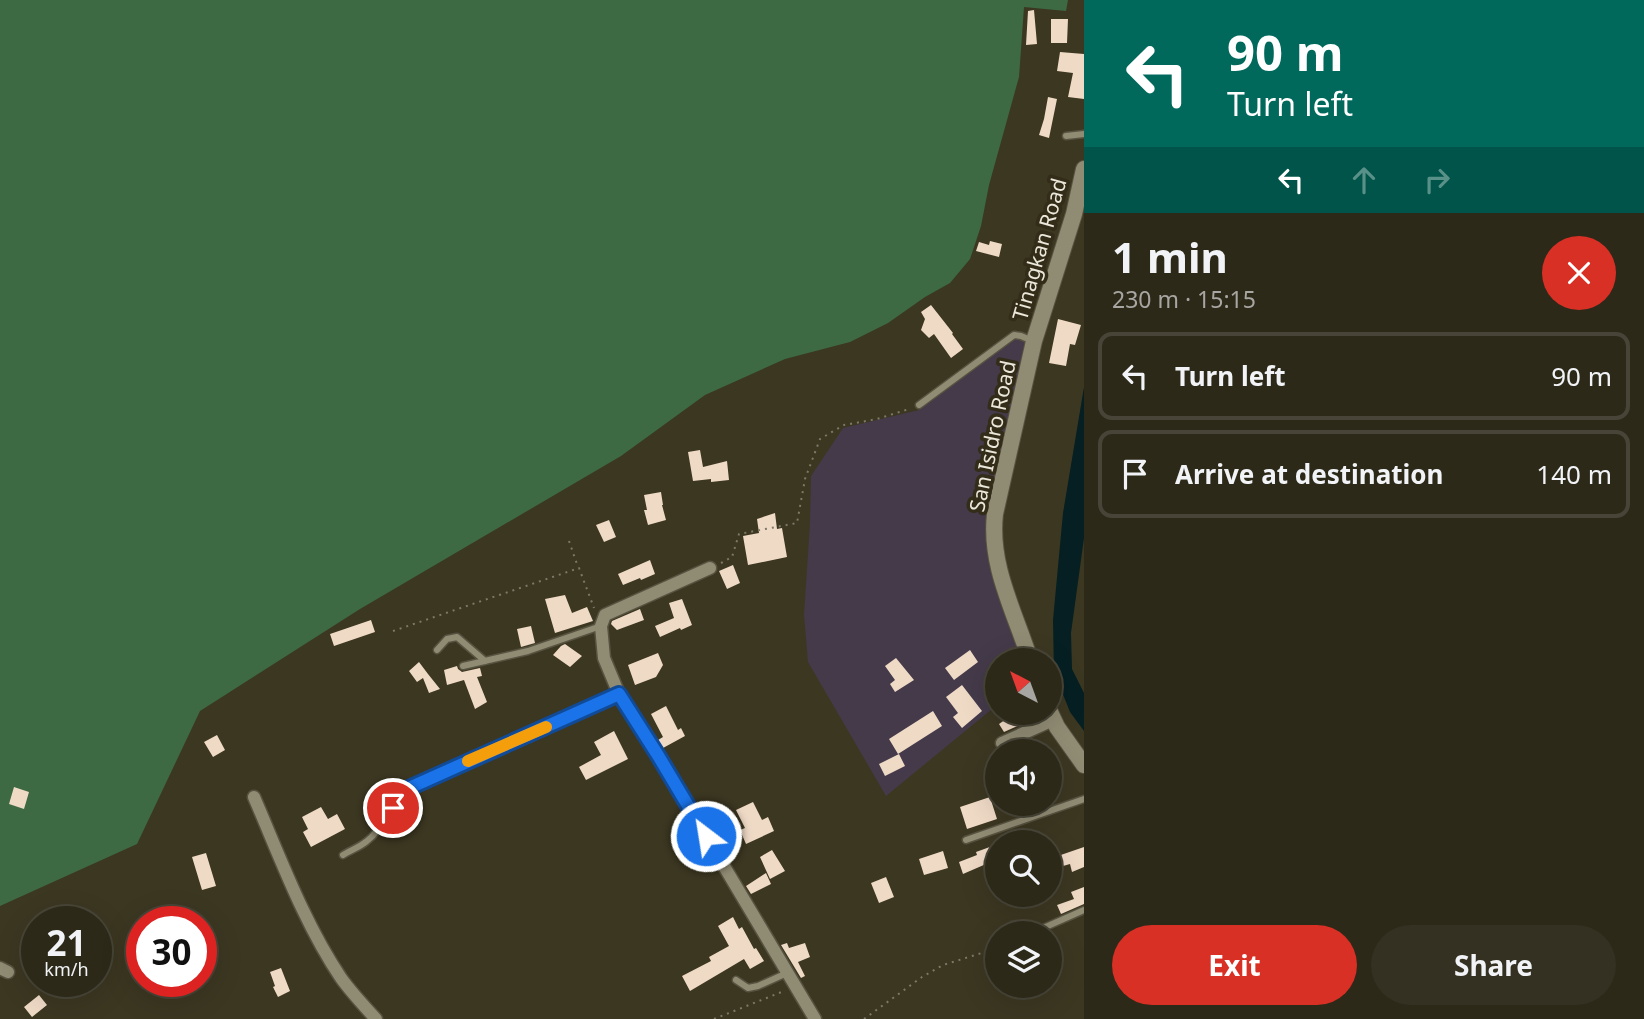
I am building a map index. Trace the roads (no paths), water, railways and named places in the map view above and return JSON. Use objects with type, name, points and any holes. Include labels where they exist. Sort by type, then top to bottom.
[{"type":"street","name":"Tinagkan Road","points":[[1034,341],[1074,214],[1084,169]]},
{"type":"street","name":"San Isidro Road","points":[[1026,648],[1000,579],[993,528],[1034,341]]},
{"type":"street","points":[[710,569],[605,615],[601,626],[604,658],[619,694],[815,1019]]},
{"type":"street","points":[[1009,739],[1035,725]]},
{"type":"street","points":[[1058,725],[1084,765]]},
{"type":"street","points":[[254,797],[315,932],[342,979],[376,1019]]},
{"type":"lane","points":[[1066,136],[1084,134]]},
{"type":"lane","points":[[919,405],[1014,335],[1034,341]]},
{"type":"lane","points":[[463,666],[528,651],[601,626]]},
{"type":"lane","points":[[437,650],[447,639],[457,637],[485,661]]},
{"type":"lane","points":[[343,855],[367,842],[401,794],[409,788],[619,694]]},
{"type":"lane","points":[[966,840],[1084,799]]},
{"type":"lane","points":[[1059,921],[1084,910]]},
{"type":"lane","points":[[736,980],[748,988],[787,974]]},
{"type":"water","points":[[1084,387],[1084,538],[1071,633],[1072,669],[1084,693],[1084,731],[1070,712],[1062,692],[1062,648],[1054,648],[1053,620],[1063,513]]}]
